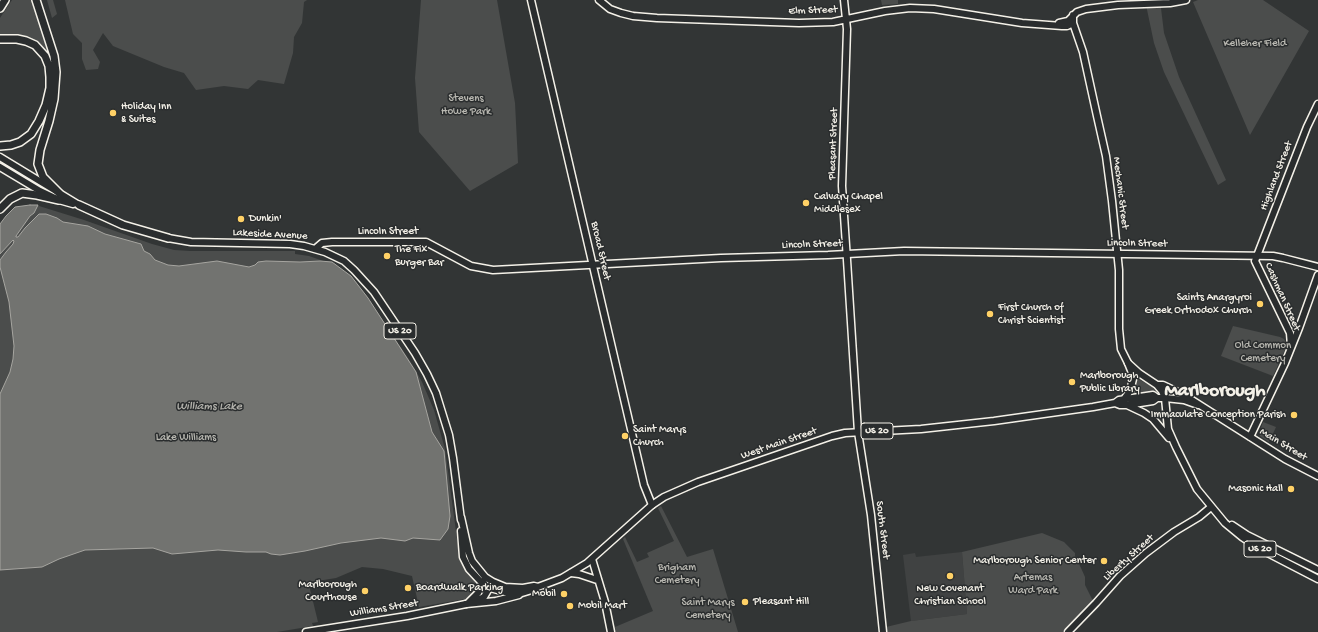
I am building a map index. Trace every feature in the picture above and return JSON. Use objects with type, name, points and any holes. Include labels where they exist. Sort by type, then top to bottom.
[{"type":"highway","points":[[0,8],[5,0]]},
{"type":"highway","points":[[36,0],[54,56],[56,72],[54,99],[40,150],[38,164],[43,177],[59,197]]},
{"type":"highway","points":[[0,39],[17,38],[35,46],[45,56],[49,66],[50,76],[50,88],[46,105],[31,134],[20,142],[0,146]]},
{"type":"highway","points":[[0,209],[10,199],[22,193],[59,197]]},
{"type":"highway","name":"Lakeside Avenue","points":[[79,205],[122,225],[168,238]]},
{"type":"main road","name":"Broad Street","points":[[531,0],[644,485],[652,505]]},
{"type":"main road","name":"Elm Street","points":[[599,0],[616,12],[641,17],[799,23],[833,22],[877,12],[910,8],[934,9],[1022,23],[1067,26],[1074,23]]},
{"type":"main road","name":"Pleasant Street","points":[[844,0],[846,20],[842,186],[858,432]]},
{"type":"main road","name":"Elm Street","points":[[1053,25],[1065,22],[1077,12],[1099,7],[1170,3],[1186,0]]},
{"type":"main road","name":"Mechanic Street","points":[[1073,15],[1085,58],[1106,156],[1119,270],[1119,340],[1121,349],[1128,363],[1139,373],[1157,385],[1165,398]]},
{"type":"main road","name":"Elm Street","points":[[1053,25],[1068,30],[1076,36],[1080,43]]},
{"type":"main road","name":"Highland Street","points":[[1256,257],[1307,127],[1318,104]]},
{"type":"main road","name":"Lakeside Avenue","points":[[0,157],[59,197]]},
{"type":"main road","name":"Lakeside Avenue","points":[[0,167],[36,188],[79,205]]},
{"type":"main road","name":"Lakeside Avenue","points":[[168,238],[191,242],[290,244],[325,252],[350,266],[359,275],[374,292],[414,353],[427,374],[440,404],[448,430],[461,517],[469,553],[472,561],[485,577]]},
{"type":"main road","name":"Lincoln Street","points":[[315,249],[322,243],[332,242],[426,242],[471,266],[489,270],[735,257],[904,251],[1256,257],[1273,256],[1318,268]]},
{"type":"main road","name":"Cashman Street","points":[[1256,257],[1255,261],[1290,333],[1291,346]]},
{"type":"main road","points":[[1250,437],[1283,367],[1318,275]]},
{"type":"main road","points":[[1125,402],[1133,379],[1128,363]]},
{"type":"main road","name":"Mechanic Street","points":[[1157,385],[1163,385],[1184,395],[1198,405]]},
{"type":"main road","name":"West Main Street","points":[[485,577],[491,585],[505,587],[538,587],[554,582],[592,560],[652,505],[664,497],[772,456],[839,434],[953,426],[1115,403],[1119,400],[1125,402],[1153,396],[1157,398],[1184,400],[1198,405]]},
{"type":"main road","name":"US 20","points":[[1165,398],[1168,429],[1176,448],[1197,489],[1224,523],[1248,542],[1277,559],[1318,579]]},
{"type":"main road","name":"US 20","points":[[1125,402],[1153,419],[1176,448]]},
{"type":"main road","name":"Main Street","points":[[1198,405],[1289,461],[1318,476]]},
{"type":"main road","name":"South Street","points":[[858,432],[871,515],[883,632]]},
{"type":"main road","name":"US 20","points":[[1211,507],[1230,524],[1241,531],[1318,570]]},
{"type":"main road","name":"Liberty Street","points":[[1068,632],[1120,576],[1174,532],[1199,517],[1211,507]]},
{"type":"main road","name":"Lakeside Avenue","points":[[461,517],[463,557],[469,569],[483,584],[491,585],[509,593],[524,592],[538,587]]},
{"type":"main road","points":[[592,560],[605,602],[611,632]]},
{"type":"main road","points":[[571,573],[597,580]]},
{"type":"main road","points":[[466,604],[478,593],[485,577]]},
{"type":"main road","name":"Williams Street","points":[[306,632],[407,616],[466,604],[484,597],[491,585]]},
{"type":"main road","points":[[466,604],[509,599],[524,592]]},
{"type":"shaded area","points":[[962,552],[967,614],[911,621],[903,555],[915,553],[916,557]]},
{"type":"green space","points":[[12,0],[33,0],[49,49],[52,66],[31,40],[20,35],[0,36],[0,18]]},
{"type":"green space","points":[[47,0],[53,0],[57,14],[52,18]]},
{"type":"green space","points":[[65,0],[307,0],[304,2],[302,23],[294,37],[293,53],[284,84],[258,80],[248,89],[224,86],[196,90],[184,73],[164,67],[113,46],[103,33],[93,50],[100,62],[98,69],[86,70],[82,59],[82,43],[73,34]]},
{"type":"green space","name":"Stevens Howe Park","points":[[421,0],[497,0],[515,103],[518,163],[470,191],[419,132],[415,78]]},
{"type":"green space","points":[[881,0],[898,0],[898,4],[882,5]]},
{"type":"green space","points":[[1145,0],[1160,0],[1164,33],[1179,77],[1226,180],[1218,185],[1164,72],[1154,43]]},
{"type":"green space","name":"Kelleher Field","points":[[1198,0],[1263,0],[1309,31],[1250,135],[1193,2]]},
{"type":"green space","name":"Williams Lake","points":[[32,205],[84,220],[152,244],[174,250],[295,251],[295,254],[309,256],[329,263],[357,284],[412,364],[422,382],[434,410],[445,449],[459,554],[463,565],[475,582],[475,590],[472,595],[465,599],[419,607],[412,576],[383,569],[362,567],[336,578],[311,582],[309,585],[318,622],[312,623],[313,626],[277,632],[0,632],[0,230]]},
{"type":"green space","name":"Old Common Cemetery","points":[[1233,326],[1284,339],[1286,347],[1273,376],[1221,356]]},
{"type":"green space","points":[[1138,379],[1151,386],[1154,389],[1154,392],[1134,394],[1133,392],[1136,380]]},
{"type":"green space","points":[[1263,422],[1276,427],[1269,442],[1259,434]]},
{"type":"green space","name":"Saint Marys Cemetery","points":[[661,506],[687,557],[713,549],[738,632],[616,632],[615,627],[653,611],[623,539],[625,537],[637,562],[649,557],[647,553],[674,541],[658,508]]},
{"type":"green space","name":"Artemas Ward Park","points":[[1042,533],[1064,542],[1075,553],[1085,577],[1085,585],[1093,601],[1063,632],[886,632],[886,627],[911,621],[967,614],[962,552]]},
{"type":"water","name":"Williams Lake","points":[[38,205],[34,213],[30,216],[16,237],[18,237],[39,214],[46,214],[63,222],[88,226],[105,234],[141,244],[144,251],[150,254],[155,260],[168,265],[179,266],[217,261],[249,267],[258,262],[266,261],[320,261],[332,262],[351,276],[368,298],[416,372],[432,432],[444,451],[450,516],[448,529],[440,540],[413,538],[405,541],[381,538],[341,543],[280,555],[266,552],[218,550],[172,554],[153,548],[85,550],[42,567],[0,570],[0,394],[10,372],[14,346],[9,302],[0,267],[0,260],[14,241],[13,240],[0,254],[0,224],[15,207]]},
{"type":"place","name":"Holiday Inn & Suites","points":[[113,113]]},
{"type":"place","name":"Calvary Chapel Middlesex","points":[[806,203]]},
{"type":"place","name":"Dunkin'","points":[[241,219]]},
{"type":"place","name":"The Fix Burger Bar","points":[[387,256]]},
{"type":"place","name":"Saints Anargyroi Greek Orthodox Church","points":[[1260,304]]},
{"type":"place","name":"First Church of Christ Scientist","points":[[990,314]]},
{"type":"place","name":"Marlborough Public Library","points":[[1072,382]]},
{"type":"place","name":"Immaculate Conception Parish","points":[[1294,415]]},
{"type":"place","name":"Saint Marys Church","points":[[625,436]]},
{"type":"place","name":"Masonic Hall","points":[[1291,489]]},
{"type":"place","name":"Marlborough Senior Center","points":[[1104,561]]},
{"type":"place","name":"New Covenant Christian School","points":[[950,576]]},
{"type":"place","name":"Boardwalk Parking","points":[[408,588]]},
{"type":"place","name":"Marlborough Courthouse","points":[[365,591]]},
{"type":"place","name":"Mobil","points":[[564,594]]},
{"type":"place","name":"Pleasant Hill","points":[[745,602]]},
{"type":"place","name":"Mobil Mart","points":[[570,606]]},
{"type":"district","name":"Marlborough","points":[[1215,392]]},
{"type":"park label","name":"Lake Williams","points":[[186,438]]},
{"type":"park label","name":"Brigham Cemetery","points":[[677,574]]}]
